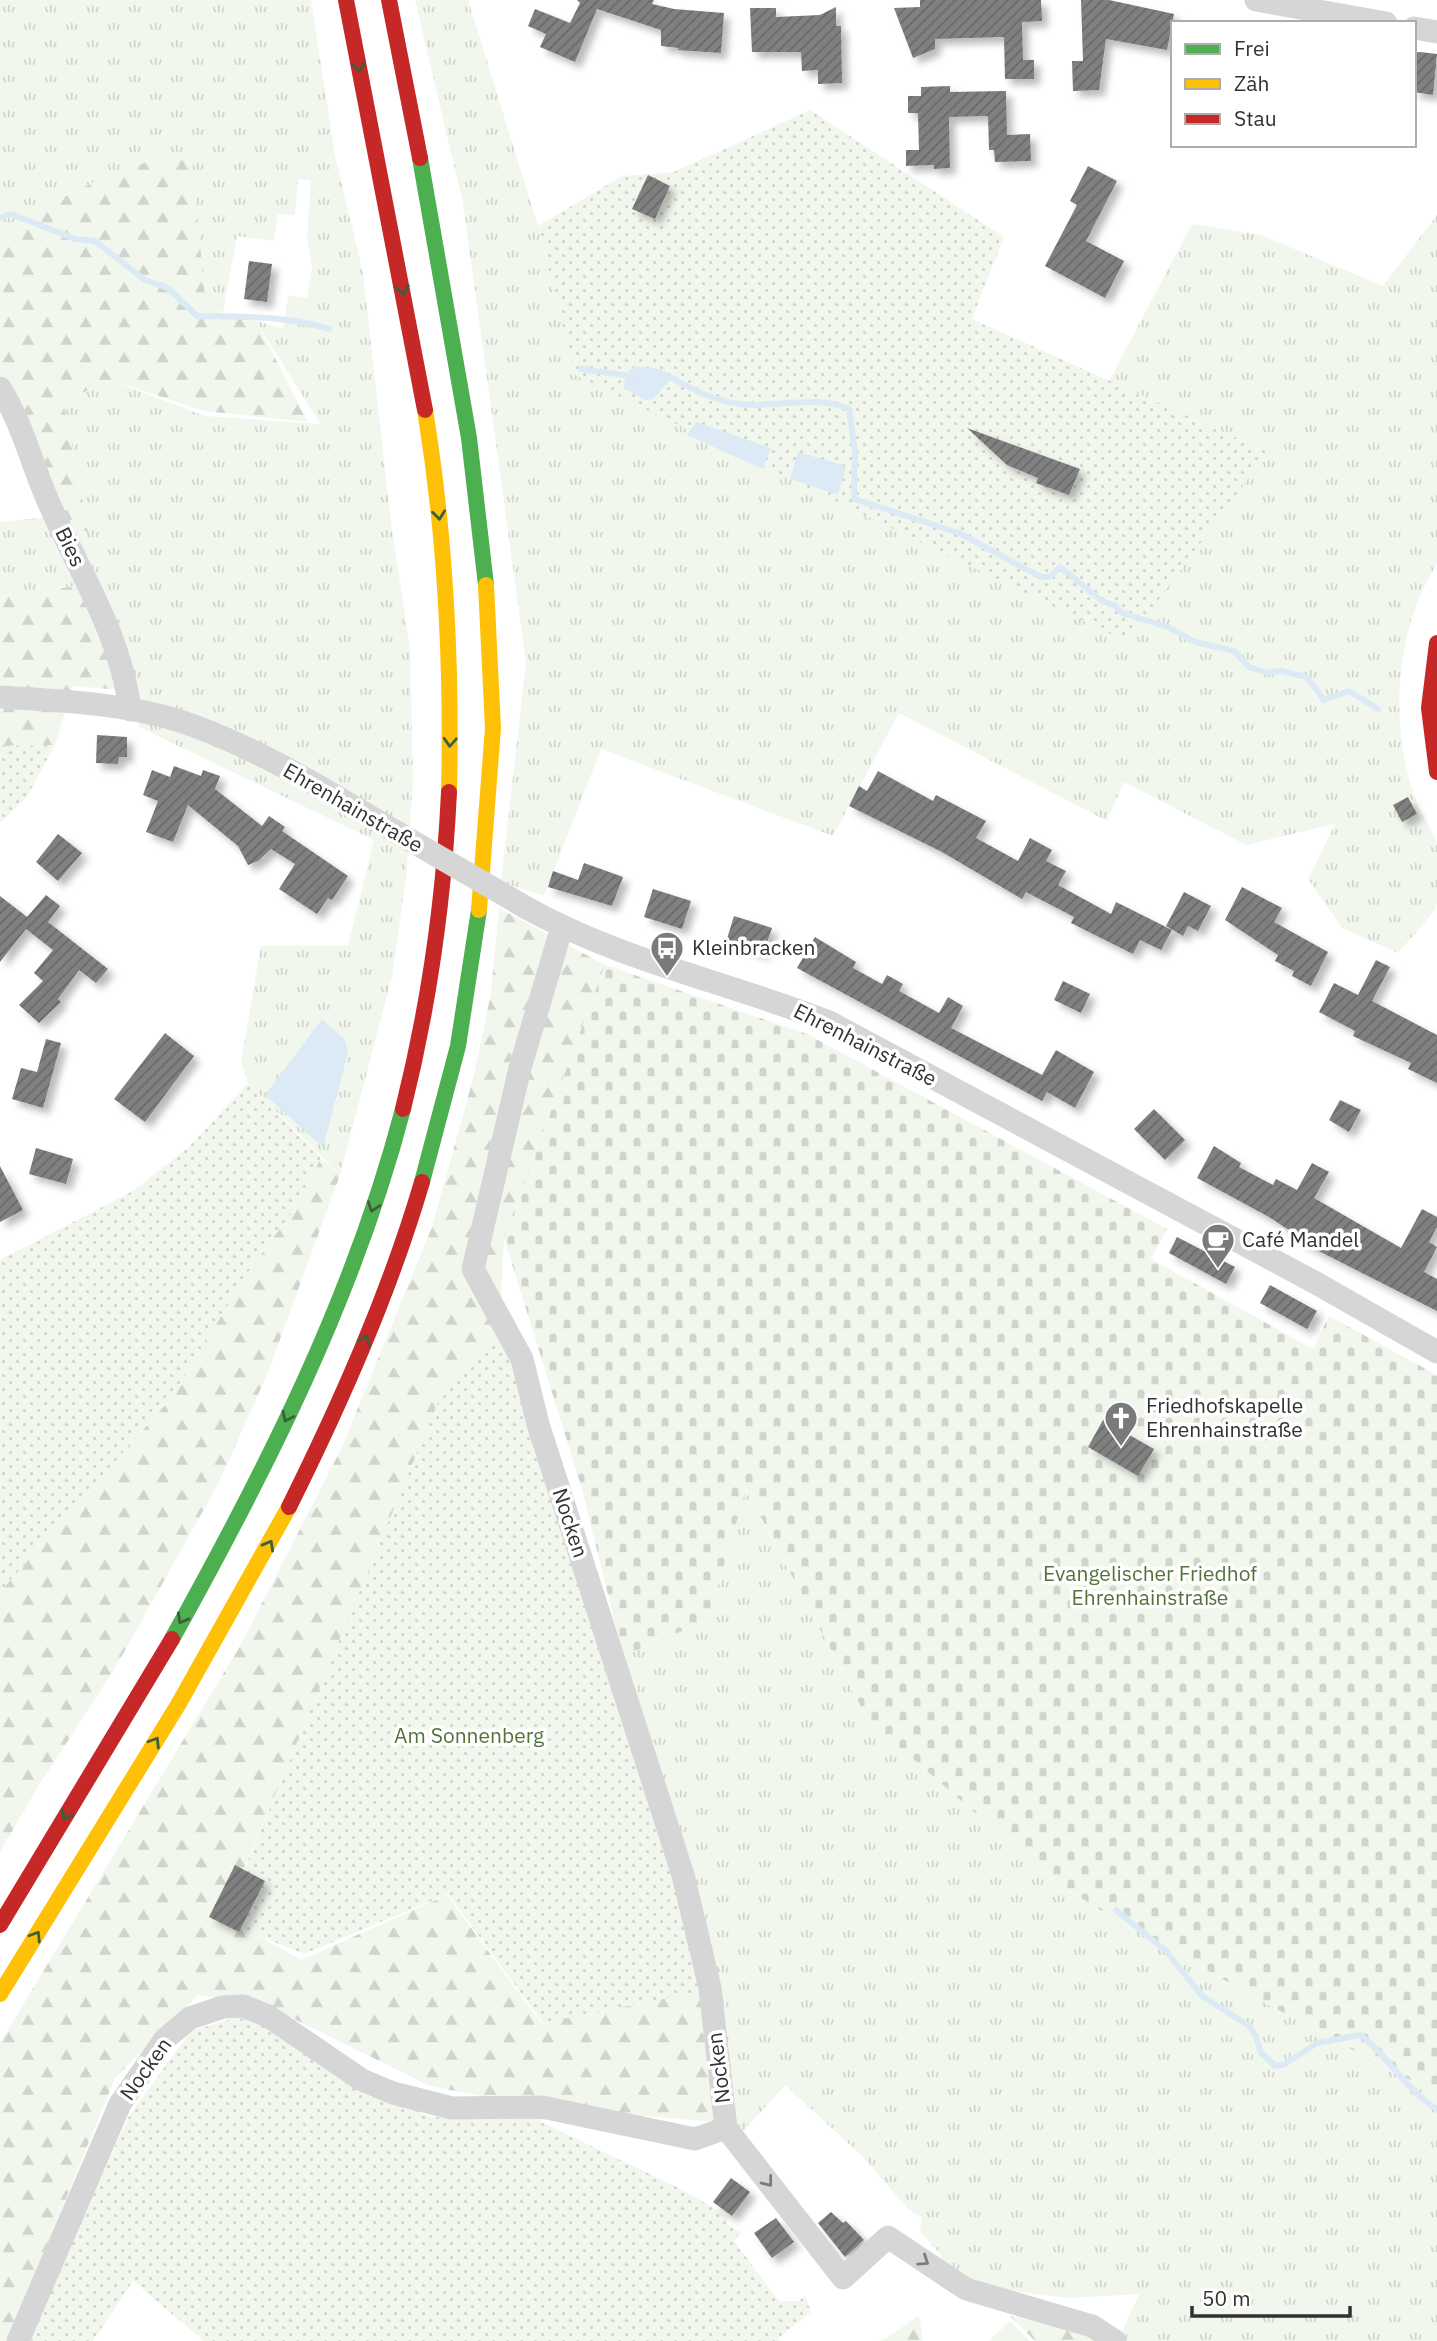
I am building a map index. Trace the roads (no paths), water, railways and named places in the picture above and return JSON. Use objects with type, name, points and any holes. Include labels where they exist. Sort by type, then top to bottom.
[{"type":"main road","points":[[0,1925],[160,1660],[242,1511],[316,1356],[362,1242],[394,1142],[423,1015],[436,938],[445,836],[452,704],[447,578],[428,428],[346,0]]},
{"type":"main road","points":[[0,1994],[195,1678],[281,1524],[350,1378],[402,1251],[433,1151],[456,1061],[477,942],[487,837],[493,708],[487,577],[470,435],[389,0]]},
{"type":"main road","points":[[1437,643],[1429,688],[1429,727],[1437,772]]},
{"type":"street","points":[[1256,0],[1375,21]]},
{"type":"street","points":[[1416,28],[1437,32]]},
{"type":"street","name":"Bies","points":[[0,388],[18,418],[47,499],[110,631],[125,674],[130,710]]},
{"type":"street","name":"Ehrenhainstraße","points":[[0,697],[130,710],[178,721],[235,742],[562,927],[635,957],[771,999],[829,1022],[1325,1288],[1437,1352]]},
{"type":"street","name":"Nocken","points":[[562,927],[520,1068],[473,1269],[522,1359],[538,1424],[683,1875],[710,1988],[726,2128],[843,2278],[888,2237],[966,2289],[1092,2326],[1115,2341]]},
{"type":"street","name":"Nocken","points":[[18,2341],[120,2104],[165,2039],[190,2018],[223,2007],[243,2006],[268,2016],[362,2080],[393,2094],[452,2108],[542,2107],[695,2139],[726,2128]]},
{"type":"waterway","points":[[0,218],[11,214],[75,239],[95,241],[145,280],[168,288],[197,316],[280,319],[329,329]]},
{"type":"waterway","points":[[581,369],[631,376]]},
{"type":"waterway","points":[[666,377],[711,397],[731,402],[753,405],[814,402],[849,409],[855,453],[854,499],[959,533],[1041,577],[1050,577],[1060,567],[1102,601],[1114,605],[1122,613],[1168,627],[1195,642],[1234,651],[1249,667],[1267,673],[1281,671],[1307,677],[1324,700],[1349,691],[1378,709]]},
{"type":"waterway","points":[[1116,1910],[1166,1951],[1202,1996],[1248,2025],[1256,2036],[1261,2053],[1275,2066],[1283,2065],[1317,2043],[1360,2035],[1416,2093],[1437,2109]]},
{"type":"place","name":"Kleinbracken","points":[[667,978]]},
{"type":"place","name":"Café Mandel","points":[[1218,1270]]},
{"type":"place","name":"Friedhofskapelle Ehrenhainstraße","points":[[1121,1448]]},
{"type":"park label","name":"Evangelischer Friedhof Ehrenhainstraße","points":[[1150,1586]]},
{"type":"park label","name":"Am Sonnenberg","points":[[469,1736]]}]
